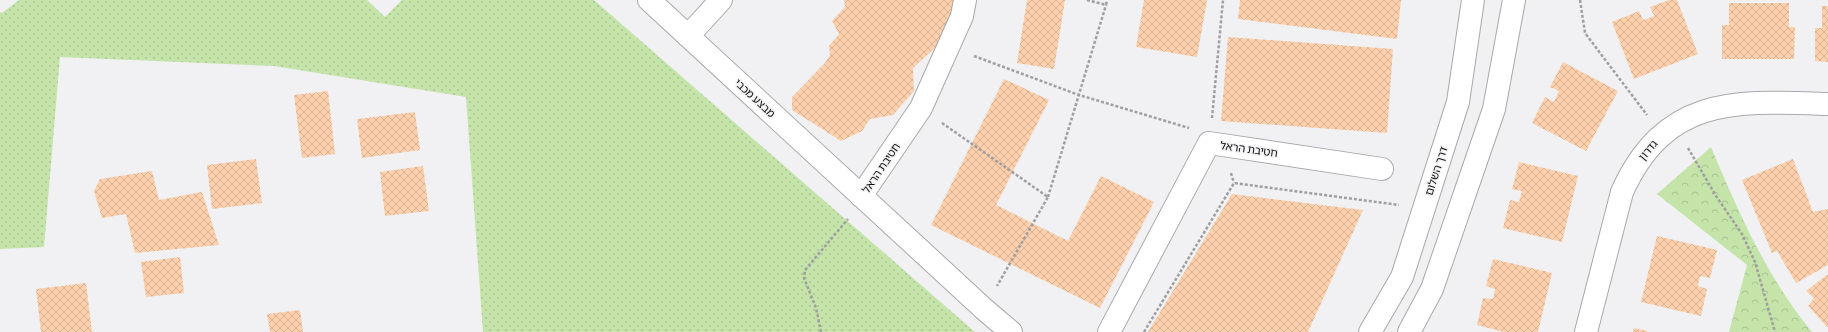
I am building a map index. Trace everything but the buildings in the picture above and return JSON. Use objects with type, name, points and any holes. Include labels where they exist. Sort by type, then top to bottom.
[{"type":"street","name":"מבצע מכבי","points":[[649,0],[863,197]]},
{"type":"street","points":[[688,36],[721,0]]},
{"type":"street","name":"חטיבת הראל","points":[[965,0],[962,16],[921,108],[863,197],[984,309],[1011,332]]},
{"type":"street","name":"דרך השלום","points":[[1370,332],[1402,277],[1458,102],[1473,0]]},
{"type":"street","points":[[1409,332],[1432,289],[1494,109],[1514,0]]},
{"type":"street","name":"גדרון","points":[[1586,332],[1622,192],[1630,173],[1641,157],[1668,130],[1701,112],[1720,106],[1763,102],[1828,104]]},
{"type":"street","name":"חטיבת הראל","points":[[1109,332],[1209,143],[1382,168]]},
{"type":"path","points":[[1087,0],[1106,6]]},
{"type":"path","points":[[984,309],[1048,197],[1107,0]]},
{"type":"path","points":[[1212,120],[1223,0]]},
{"type":"path","points":[[1580,0],[1586,33],[1668,130],[1742,234],[1754,262],[1775,332]]},
{"type":"path","points":[[949,46],[1079,94],[1191,129]]},
{"type":"path","points":[[921,108],[1048,197]]},
{"type":"path","points":[[1144,332],[1234,183],[1399,205]]},
{"type":"path","points":[[821,332],[816,308],[804,278],[806,270],[863,197]]},
{"type":"green space","points":[[19,0],[367,0],[385,17],[402,0],[594,0],[975,332],[483,332],[466,97],[274,66],[60,57],[44,247],[0,249],[0,12],[2,13]]},
{"type":"green space","points":[[1711,147],[1743,219],[1767,267],[1796,311],[1812,332],[1729,332],[1747,265],[1657,194]]}]
